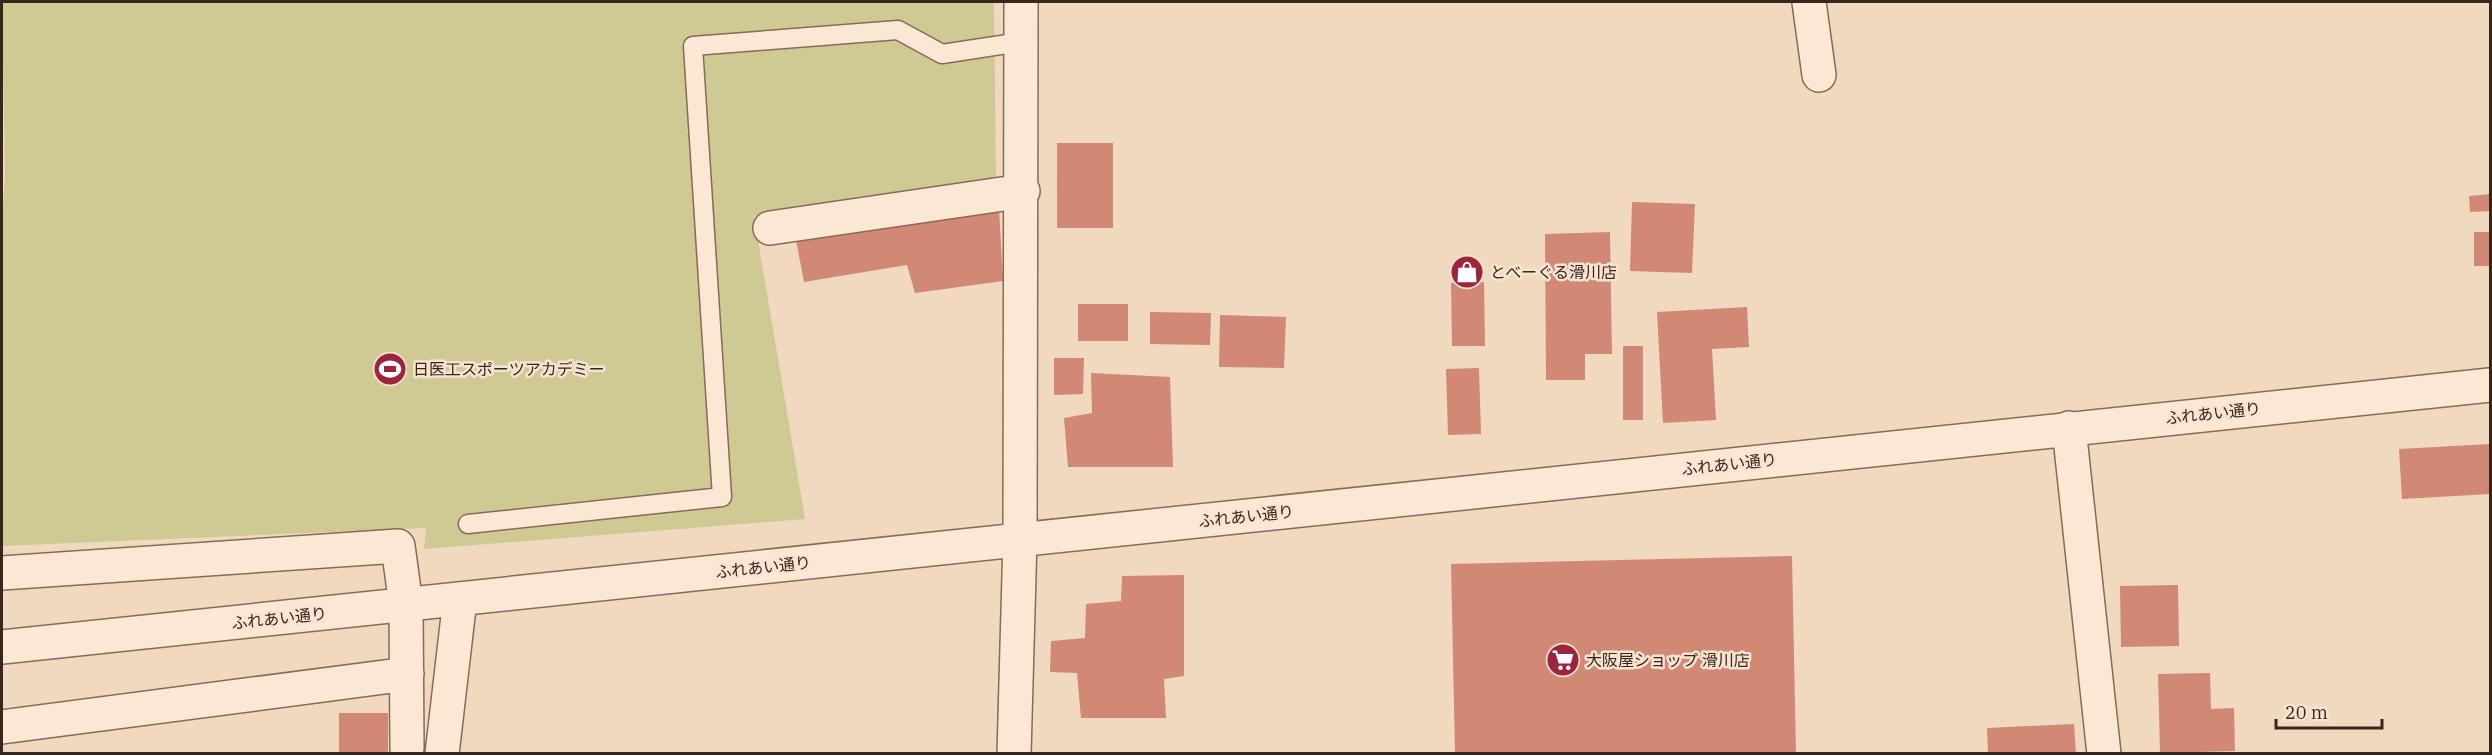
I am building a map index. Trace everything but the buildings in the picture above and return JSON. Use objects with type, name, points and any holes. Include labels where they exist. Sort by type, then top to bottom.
[{"type":"street","points":[[1014,753],[1020,539],[1023,191],[1021,2]]},
{"type":"street","points":[[1809,2],[1819,75]]},
{"type":"street","points":[[770,228],[1023,191]]},
{"type":"street","name":"ふれあい通り","points":[[2,647],[2490,385]]},
{"type":"street","points":[[2069,428],[2104,753]]},
{"type":"street","points":[[2,573],[399,546],[406,605],[407,748]]},
{"type":"street","points":[[442,753],[460,599]]},
{"type":"street","points":[[2,727],[407,674]]},
{"type":"lane","points":[[468,524],[722,497],[693,45],[898,30],[942,54],[1020,42]]},
{"type":"shaded area","name":"日医工スポーツアカデミー","points":[[2,2],[994,2],[996,177],[754,216],[805,519],[424,549],[426,528],[2,546],[2,220],[5,177]]},
{"type":"place","name":"とべーぐる滑川店","points":[[1467,272]]},
{"type":"place","name":"日医工スポーツアカデミー","points":[[390,369]]},
{"type":"place","name":"大阪屋ショップ 滑川店","points":[[1563,660]]}]
